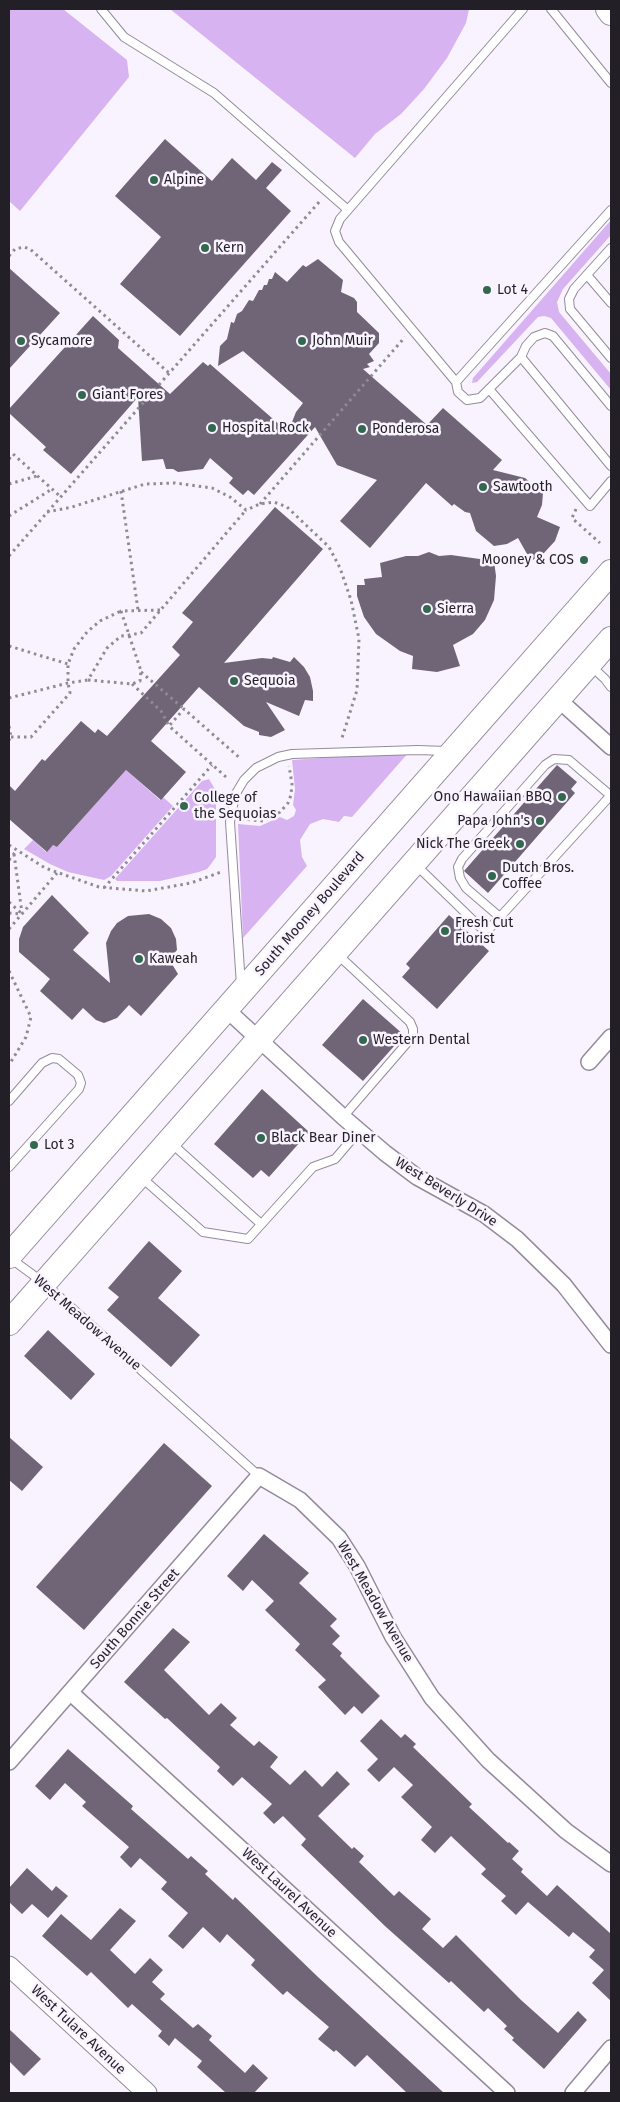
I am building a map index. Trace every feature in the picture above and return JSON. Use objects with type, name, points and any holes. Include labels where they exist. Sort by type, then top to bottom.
[{"type":"main road","points":[[608,9],[611,13]]},
{"type":"main road","name":"South Mooney Boulevard","points":[[9,1257],[611,572]]},
{"type":"main road","points":[[9,1323],[611,640]]},
{"type":"street","points":[[559,700],[611,747]]},
{"type":"street","name":"West Beverly Drive","points":[[234,1000],[259,1039],[359,1132],[417,1177],[484,1214],[517,1240],[564,1285],[611,1345]]},
{"type":"street","points":[[589,1062],[611,1037]]},
{"type":"street","name":"South Bonnie Street","points":[[9,1762],[259,1476]]},
{"type":"street","name":"West Meadow Avenue","points":[[259,1476],[300,1500],[338,1538],[357,1566],[393,1637],[432,1698],[488,1760],[566,1831],[611,1864]]},
{"type":"street","name":"West Laurel Avenue","points":[[70,1693],[507,2093]]},
{"type":"street","name":"West Tulare Avenue","points":[[9,1966],[147,2093]]},
{"type":"street","points":[[573,2093],[611,2048]]},
{"type":"lane","points":[[101,9],[124,36],[214,93],[348,210]]},
{"type":"lane","points":[[522,9],[340,219],[335,231],[339,242],[456,382],[458,392],[467,400],[480,398],[521,357],[526,346],[534,337],[545,333],[553,336],[611,406]]},
{"type":"lane","points":[[551,9],[611,82]]},
{"type":"lane","points":[[456,382],[611,210]]},
{"type":"lane","points":[[611,248],[574,289],[569,299],[570,309],[611,358]]},
{"type":"lane","points":[[587,275],[611,303]]},
{"type":"lane","points":[[521,357],[611,466]]},
{"type":"lane","points":[[489,389],[590,506],[611,481]]},
{"type":"lane","points":[[589,665],[611,687]]},
{"type":"lane","points":[[234,1000],[231,816],[235,795],[244,780],[256,768],[278,757],[418,750],[453,752]]},
{"type":"lane","points":[[414,863],[480,927],[486,929],[495,925],[611,795],[569,760],[554,759],[545,765],[462,859],[458,867],[460,878],[466,888],[501,918]]},
{"type":"lane","points":[[335,952],[410,1022],[413,1029],[413,1036],[342,1117]]},
{"type":"lane","points":[[9,1101],[42,1063],[52,1058],[59,1059],[78,1075],[79,1089],[9,1167]]},
{"type":"lane","points":[[140,1176],[203,1232],[248,1239],[313,1167],[335,1159],[359,1132]]},
{"type":"lane","points":[[169,1141],[261,1224]]},
{"type":"lane","name":"West Meadow Avenue","points":[[9,1257],[44,1283],[259,1476]]},
{"type":"path","points":[[9,556],[328,193]]},
{"type":"path","points":[[9,256],[15,249],[24,247],[30,249],[169,373]]},
{"type":"path","points":[[260,504],[412,329]]},
{"type":"path","points":[[9,448],[13,454],[60,497]]},
{"type":"path","points":[[9,459],[13,454]]},
{"type":"path","points":[[9,484],[37,475]]},
{"type":"path","points":[[47,512],[72,507],[145,484],[176,483],[212,488],[246,510]]},
{"type":"path","points":[[9,516],[52,489]]},
{"type":"path","points":[[121,491],[138,610]]},
{"type":"path","points":[[582,496],[572,518],[600,543]]},
{"type":"path","points":[[88,680],[107,648],[121,636],[141,633],[246,510],[260,504],[274,502],[287,507],[329,547],[343,576],[351,600],[359,639],[357,690],[342,738]]},
{"type":"path","points":[[9,726],[10,738],[31,737],[70,693],[68,664],[74,649],[87,632],[100,621],[121,611],[160,610]]},
{"type":"path","points":[[9,698],[68,683],[88,680],[132,684],[140,681],[141,671],[121,611]]},
{"type":"path","points":[[9,646],[68,664]]},
{"type":"path","points":[[141,671],[241,759]]},
{"type":"path","points":[[132,684],[161,711],[169,726],[226,777]]},
{"type":"path","points":[[169,726],[184,709]]},
{"type":"path","points":[[231,816],[263,821],[272,818],[284,808],[291,795],[292,784],[287,756]]},
{"type":"path","points":[[104,888],[212,765]]},
{"type":"path","points":[[9,845],[45,868],[104,888],[146,890],[191,883],[221,872]]},
{"type":"path","points":[[9,860],[17,850]]},
{"type":"path","points":[[14,854],[22,914]]},
{"type":"path","points":[[9,929],[57,873]]},
{"type":"path","points":[[9,902],[22,914]]},
{"type":"path","points":[[9,913],[22,914]]},
{"type":"path","points":[[9,971],[31,1017],[26,1037],[9,1065]]},
{"type":"shaded area","points":[[9,9],[63,9],[127,60],[129,77],[20,211],[9,201]]},
{"type":"shaded area","points":[[170,9],[469,9],[466,23],[447,58],[424,89],[401,114],[375,134],[355,158]]},
{"type":"shaded area","points":[[611,220],[611,235],[563,289],[557,302],[559,312],[611,374],[611,390],[551,318],[544,316],[538,317],[477,382],[472,383],[473,378]]},
{"type":"shaded area","points":[[409,752],[352,817],[344,816],[339,822],[323,819],[310,824],[300,840],[302,857],[307,866],[243,938],[238,824],[260,826],[280,817],[287,820],[294,816],[296,810],[293,805],[295,789],[292,760]]},
{"type":"shaded area","points":[[126,770],[160,800],[163,797],[173,806],[111,876],[104,880],[68,872],[24,849],[33,840],[46,852],[53,845],[57,847]]},
{"type":"shaded area","points":[[209,779],[216,791],[216,857],[207,869],[160,881],[117,881],[115,879],[202,781]]},
{"type":"building","name":"Kern","points":[[165,139],[212,181],[232,158],[256,180],[272,162],[282,170],[266,188],[291,211],[180,336],[120,284],[161,237],[115,196]]},
{"type":"building","points":[[318,259],[343,280],[341,292],[354,298],[357,302],[357,312],[379,333],[379,343],[369,354],[374,361],[367,364],[370,367],[363,369],[427,425],[443,408],[502,460],[493,470],[525,478],[543,493],[542,505],[537,517],[560,527],[555,541],[544,553],[531,561],[518,538],[507,544],[494,546],[476,531],[470,513],[465,512],[454,504],[452,506],[426,483],[370,548],[340,521],[377,480],[337,465],[315,427],[254,495],[248,490],[243,495],[229,483],[233,478],[210,458],[203,469],[178,472],[173,469],[166,469],[163,459],[142,461],[138,397],[71,474],[43,450],[46,447],[9,413],[9,409],[93,316],[119,340],[118,348],[170,394],[203,362],[208,366],[210,364],[288,432],[296,412],[303,403],[243,351],[218,366],[220,346],[227,339],[231,322],[234,323],[237,314],[242,311],[249,300],[253,301],[259,290],[262,290],[264,285],[267,285],[275,272],[287,282],[303,265],[306,267]]},
{"type":"building","name":"Sycamore","points":[[9,268],[60,313],[9,369]]},
{"type":"building","name":"Sequoia","points":[[275,507],[323,549],[224,663],[262,658],[272,659],[273,657],[290,662],[294,657],[304,667],[310,677],[313,701],[305,700],[299,716],[266,702],[285,730],[271,737],[259,735],[259,732],[244,726],[199,687],[151,741],[186,772],[161,800],[126,770],[57,847],[53,845],[47,852],[9,819],[9,785],[15,791],[42,759],[45,761],[81,721],[95,733],[98,729],[107,736],[180,655],[172,647],[193,622],[182,613]]},
{"type":"building","name":"Sierra","points":[[429,552],[439,556],[451,555],[494,561],[496,576],[494,600],[485,620],[473,634],[453,645],[460,666],[437,672],[412,669],[413,656],[400,651],[376,634],[364,617],[357,596],[357,585],[365,585],[364,579],[382,577],[380,563]]},
{"type":"building","points":[[557,765],[577,782],[571,789],[575,793],[488,893],[464,871]]},
{"type":"building","name":"Kaweah","points":[[52,895],[89,933],[73,950],[110,983],[106,943],[117,923],[128,916],[149,914],[161,919],[171,928],[176,939],[177,950],[169,959],[178,974],[141,1016],[129,1005],[117,1018],[104,1023],[96,1020],[83,1008],[72,1020],[40,991],[50,979],[19,952],[19,939],[23,927]]},
{"type":"building","points":[[449,915],[489,951],[437,1009],[402,977],[410,968],[406,964]]},
{"type":"building","name":"Western Dental","points":[[363,999],[404,1035],[363,1081],[322,1045]]},
{"type":"building","name":"Black Bear Diner","points":[[262,1089],[309,1132],[269,1177],[261,1170],[253,1178],[214,1144]]},
{"type":"building","points":[[149,1241],[182,1271],[158,1298],[200,1335],[171,1367],[107,1310],[119,1297],[108,1288]]},
{"type":"building","points":[[48,1330],[95,1374],[71,1400],[24,1356]]},
{"type":"building","points":[[9,1437],[43,1467],[22,1491],[9,1480]]},
{"type":"building","points":[[164,1443],[212,1486],[84,1630],[36,1587]]},
{"type":"building","points":[[264,1534],[309,1573],[299,1583],[337,1619],[330,1626],[340,1636],[332,1644],[342,1653],[340,1656],[380,1696],[362,1714],[354,1706],[345,1715],[318,1687],[326,1680],[295,1650],[300,1644],[265,1610],[274,1601],[252,1580],[243,1591],[227,1576]]},
{"type":"building","points":[[173,1628],[190,1642],[164,1670],[209,1715],[221,1703],[237,1718],[230,1725],[254,1746],[259,1741],[278,1757],[270,1767],[290,1785],[305,1770],[322,1787],[337,1771],[350,1784],[318,1816],[352,1849],[354,1847],[364,1856],[359,1862],[394,1896],[399,1891],[431,1919],[422,1929],[443,1948],[456,1935],[521,2000],[558,2033],[578,2011],[587,2020],[544,2069],[512,2040],[514,2038],[504,2029],[507,2026],[488,2008],[484,2012],[451,1981],[449,1983],[386,1927],[301,1845],[306,1839],[283,1816],[274,1824],[263,1813],[272,1804],[242,1777],[233,1786],[217,1771],[220,1767],[167,1718],[165,1719],[124,1682]]},
{"type":"building","points":[[381,1719],[401,1738],[405,1734],[416,1744],[413,1747],[472,1804],[469,1807],[519,1851],[512,1859],[523,1869],[521,1872],[547,1896],[557,1885],[611,1934],[611,2001],[592,1983],[604,1970],[589,1957],[595,1950],[573,1932],[569,1937],[528,1902],[516,1915],[501,1901],[506,1896],[481,1874],[486,1869],[451,1836],[435,1853],[421,1840],[432,1827],[401,1797],[413,1785],[394,1767],[379,1782],[367,1770],[378,1759],[360,1741]]},
{"type":"building","points":[[68,1749],[133,1806],[131,1809],[188,1859],[191,1856],[208,1871],[205,1874],[233,1900],[235,1897],[318,1977],[444,2093],[407,2093],[367,2055],[355,2067],[336,2050],[334,2052],[318,2039],[329,2027],[287,1991],[283,1995],[251,1965],[255,1960],[227,1934],[220,1943],[203,1927],[183,1949],[168,1936],[188,1913],[161,1889],[167,1882],[140,1858],[131,1868],[120,1857],[129,1847],[82,1806],[86,1802],[65,1783],[50,1800],[35,1786]]},
{"type":"building","points":[[27,1868],[52,1891],[56,1886],[68,1896],[48,1918],[32,1904],[22,1914],[9,1902],[9,1888]]},
{"type":"building","points":[[120,1908],[136,1921],[110,1950],[135,1974],[150,1958],[163,1970],[152,1982],[165,1994],[160,1999],[193,2028],[198,2024],[212,2036],[209,2040],[245,2073],[253,2064],[268,2078],[254,2093],[226,2093],[197,2067],[202,2061],[175,2038],[169,2046],[158,2036],[162,2031],[132,2004],[128,2008],[91,1972],[87,1976],[42,1936],[61,1914],[91,1940]]},
{"type":"building","points":[[9,2029],[41,2059],[24,2076],[9,2061]]},
{"type":"place","name":"Alpine","points":[[154,180]]},
{"type":"place","name":"Kern","points":[[205,248]]},
{"type":"place","name":"Lot 4","points":[[487,290]]},
{"type":"place","name":"Sycamore","points":[[21,341]]},
{"type":"place","name":"John Muir","points":[[302,341]]},
{"type":"place","name":"Giant Fores","points":[[82,395]]},
{"type":"place","name":"Hospital Rock","points":[[212,428]]},
{"type":"place","name":"Ponderosa","points":[[362,429]]},
{"type":"place","name":"Sawtooth","points":[[483,487]]},
{"type":"place","name":"Mooney & COS","points":[[584,560]]},
{"type":"place","name":"Sierra","points":[[427,609]]},
{"type":"place","name":"Sequoia","points":[[234,681]]},
{"type":"place","name":"Ono Hawaiian BBQ","points":[[562,797]]},
{"type":"place","name":"College of the Sequoias","points":[[184,806]]},
{"type":"place","name":"Papa John's","points":[[540,821]]},
{"type":"place","name":"Nick The Greek","points":[[520,844]]},
{"type":"place","name":"Dutch Bros. Coffee","points":[[492,876]]},
{"type":"place","name":"Fresh Cut Florist","points":[[445,931]]},
{"type":"place","name":"Kaweah","points":[[139,959]]},
{"type":"place","name":"Western Dental","points":[[363,1040]]},
{"type":"place","name":"Black Bear Diner","points":[[261,1138]]},
{"type":"place","name":"Lot 3","points":[[34,1145]]}]
